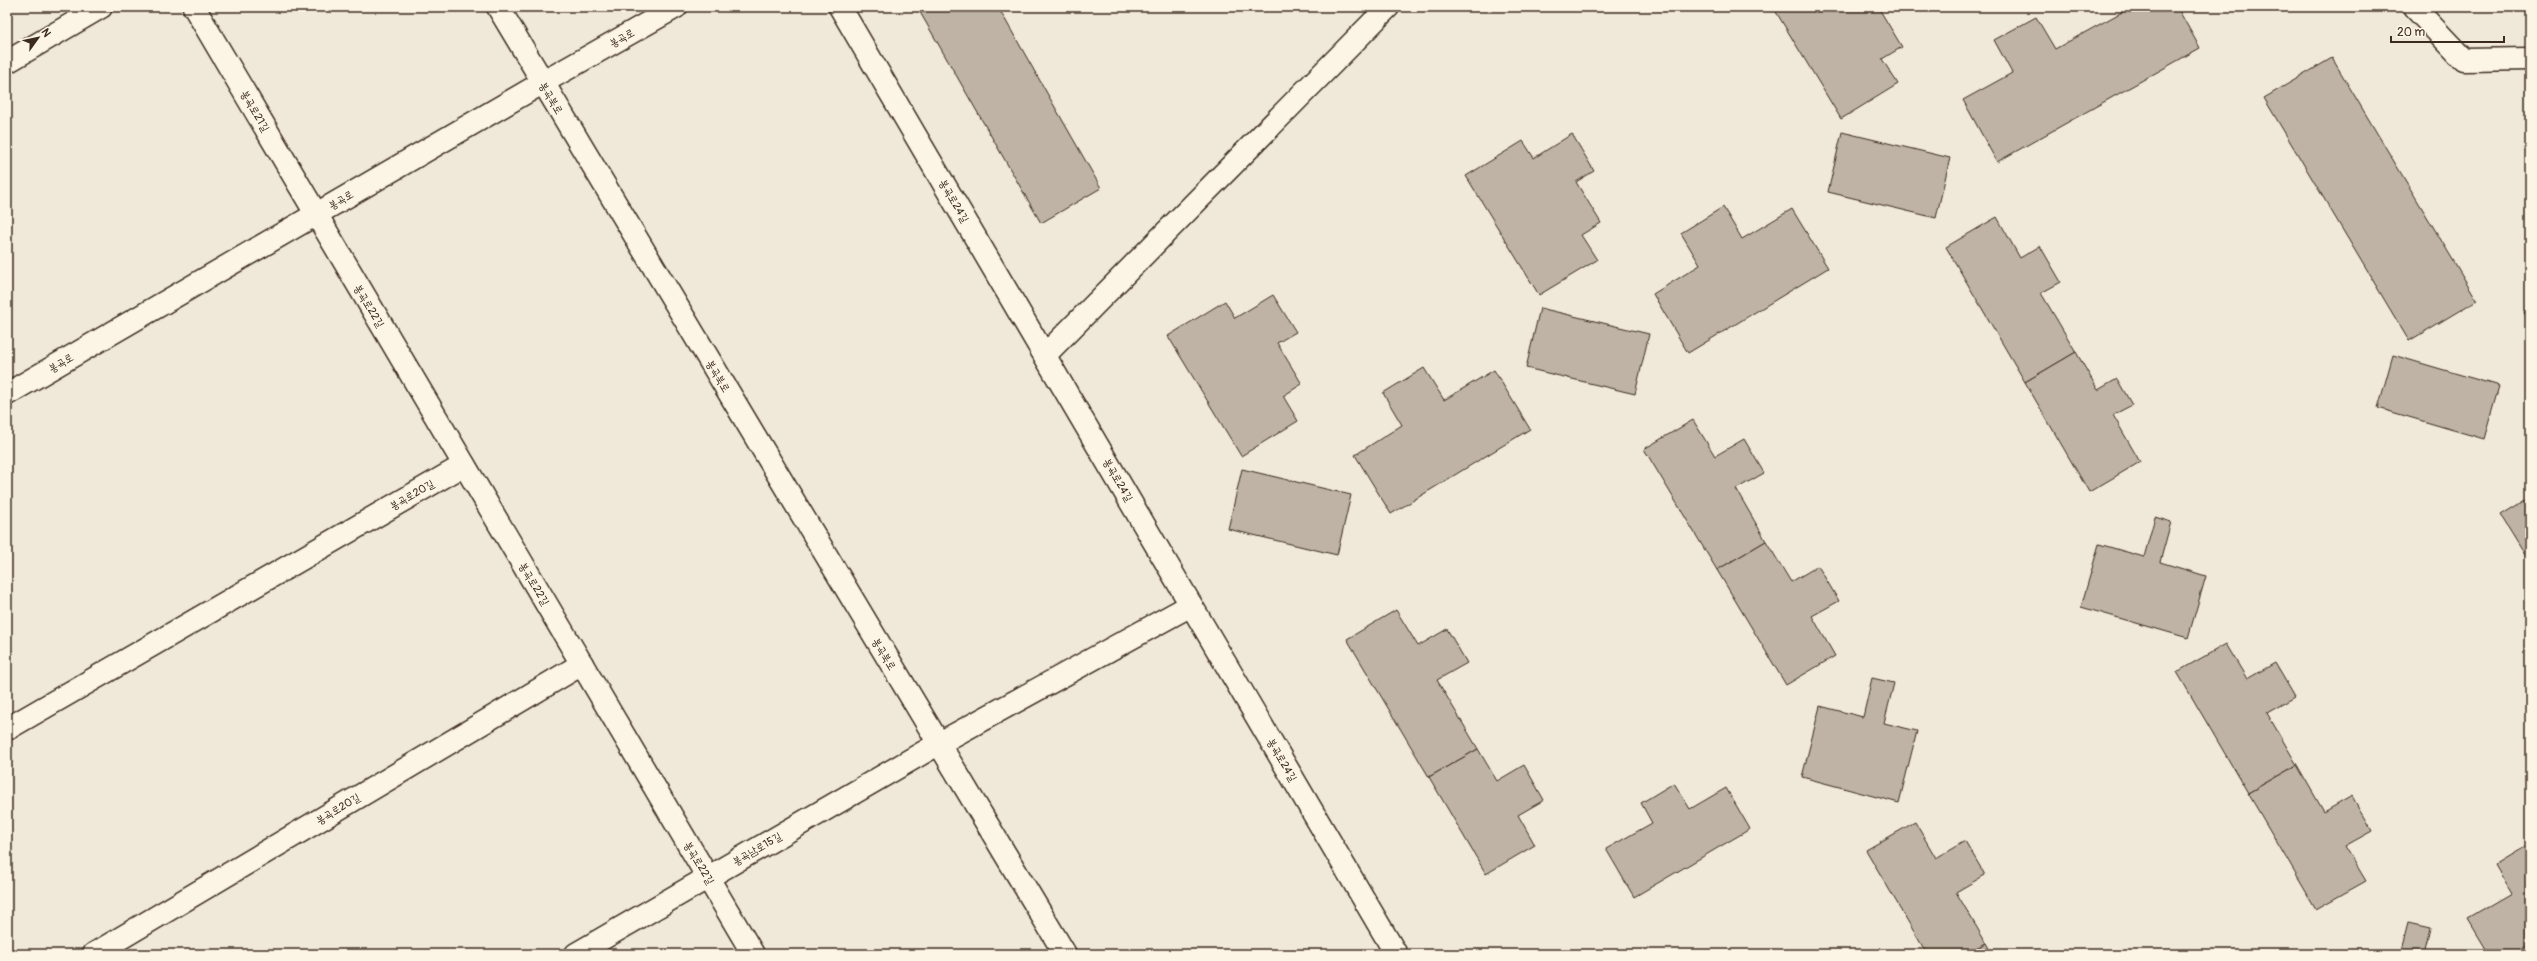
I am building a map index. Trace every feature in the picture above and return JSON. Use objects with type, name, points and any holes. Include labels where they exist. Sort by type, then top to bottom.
[{"type":"street","points":[[7,62],[101,7]]},
{"type":"street","name":"봉곡로21길","points":[[194,7],[315,215]]},
{"type":"street","name":"봉곡북로","points":[[498,7],[542,83],[1065,954]]},
{"type":"street","name":"봉곡로","points":[[7,394],[542,83],[676,7]]},
{"type":"street","name":"봉곡로24길","points":[[840,7],[1396,954]]},
{"type":"street","points":[[1045,355],[1388,7]]},
{"type":"street","points":[[2414,7],[2464,60],[2530,59]]},
{"type":"street","name":"봉곡로22길","points":[[315,215],[753,954]]},
{"type":"street","name":"봉곡로20길","points":[[7,729],[464,465]]},
{"type":"street","points":[[938,744],[1191,605]]},
{"type":"street","name":"봉곡로20길","points":[[94,954],[582,664]]},
{"type":"street","name":"봉곡남로15길","points":[[576,954],[938,744]]},
{"type":"building","points":[[917,7],[998,7],[1101,188],[1041,223]]},
{"type":"building","points":[[1773,7],[1878,7],[1902,47],[1882,59],[1898,84],[1841,119]]},
{"type":"building","points":[[2131,7],[2177,7],[2200,48],[1997,162],[1963,100],[2012,73],[1994,40],[2036,17],[2055,49]]},
{"type":"building","points":[[2332,58],[2477,300],[2409,341],[2264,98]]},
{"type":"building","points":[[1842,132],[1950,158],[1936,218],[1828,192]]},
{"type":"building","points":[[1572,134],[1594,171],[1576,182],[1601,223],[1581,235],[1597,260],[1539,295],[1466,176],[1523,141],[1534,158]]},
{"type":"building","points":[[1723,207],[1742,239],[1792,209],[1828,268],[1688,353],[1653,294],[1700,265],[1681,233]]},
{"type":"building","points":[[1997,217],[2020,258],[2040,246],[2061,282],[2041,293],[2076,352],[2025,382],[1946,247]]},
{"type":"building","points":[[1273,295],[1296,332],[1277,343],[1302,384],[1283,396],[1298,421],[1241,456],[1168,336],[1225,301],[1235,318]]},
{"type":"building","points":[[1540,308],[1649,334],[1635,394],[1526,368]]},
{"type":"building","points":[[2530,309],[2530,325],[2524,312]]},
{"type":"building","points":[[2076,352],[2098,390],[2117,379],[2132,405],[2113,415],[2140,462],[2089,492],[2025,382]]},
{"type":"building","points":[[2393,355],[2499,386],[2484,439],[2378,408]]},
{"type":"building","points":[[1424,368],[1444,400],[1494,370],[1530,429],[1391,514],[1355,455],[1402,425],[1383,393]]},
{"type":"building","points":[[1693,420],[1715,456],[1744,439],[1764,473],[1736,489],[1766,541],[1717,570],[1644,449]]},
{"type":"building","points":[[1242,469],[1351,495],[1337,555],[1228,529]]},
{"type":"building","points":[[2530,497],[2530,562],[2501,515]]},
{"type":"building","points":[[2155,517],[2171,522],[2160,562],[2206,576],[2188,638],[2081,607],[2099,544],[2144,557]]},
{"type":"building","points":[[1766,541],[1791,582],[1818,566],[1839,601],[1812,616],[1835,656],[1786,685],[1717,570]]},
{"type":"building","points":[[1396,610],[1418,646],[1447,629],[1467,663],[1437,680],[1478,749],[1429,777],[1347,639]]},
{"type":"building","points":[[2226,644],[2247,679],[2275,663],[2295,697],[2267,713],[2297,765],[2248,793],[2177,672]]},
{"type":"building","points":[[1872,678],[1894,683],[1884,723],[1917,731],[1899,803],[1802,777],[1820,706],[1863,717]]},
{"type":"building","points":[[1478,749],[1497,781],[1524,765],[1544,800],[1518,815],[1535,845],[1486,874],[1429,777]]},
{"type":"building","points":[[2297,765],[2324,812],[2352,796],[2372,831],[2345,846],[2366,881],[2316,909],[2248,793]]},
{"type":"building","points":[[1674,783],[1690,809],[1726,788],[1750,829],[1634,897],[1606,849],[1652,823],[1641,803]]},
{"type":"building","points":[[1915,822],[1936,858],[1965,841],[1985,875],[1956,892],[1986,943],[1967,954],[1927,954],[1866,850]]},
{"type":"building","points":[[2528,844],[2530,848],[2530,943],[2512,954],[2488,954],[2467,919],[2512,893],[2495,864]]},
{"type":"building","points":[[2408,923],[2430,928],[2424,954],[2400,954]]},
{"type":"building","points":[[1986,943],[1992,954],[1967,954]]}]
